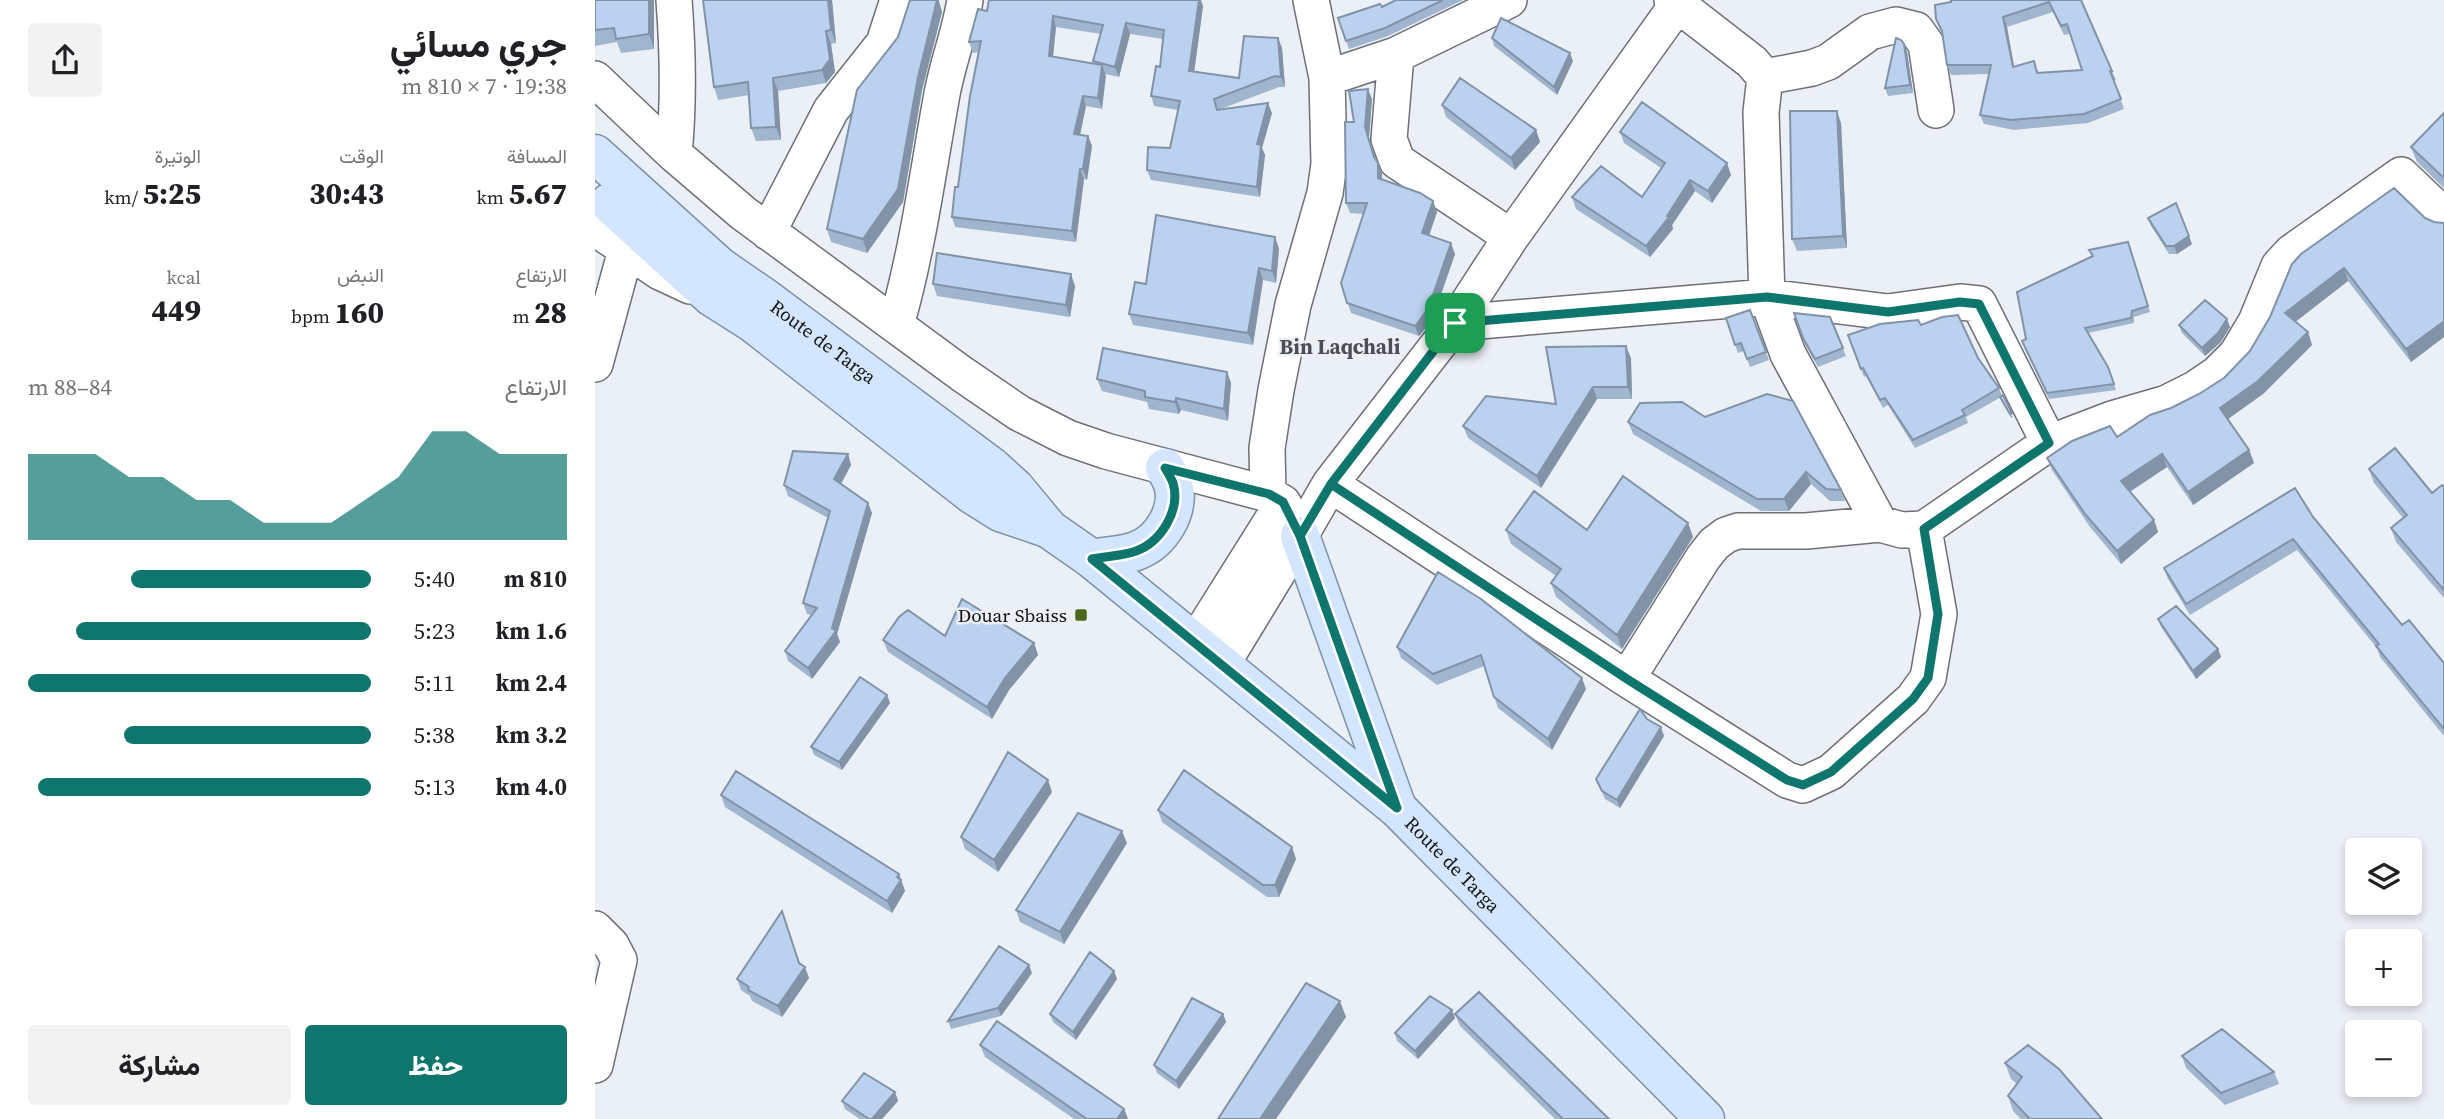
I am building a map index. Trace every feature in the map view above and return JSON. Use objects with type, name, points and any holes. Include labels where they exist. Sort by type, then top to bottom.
[{"type":"main road","name":"Route de Targa","points":[[595,154],[720,267],[1003,476],[1049,529],[1092,559],[1397,808],[1705,1119]]},
{"type":"main road","name":"Route de Targa","points":[[595,190],[712,297],[753,323],[986,504],[1000,512],[1049,529]]},
{"type":"main road","points":[[1092,559],[1134,552],[1156,538],[1171,514],[1174,500],[1173,485],[1165,468]]},
{"type":"main road","points":[[1300,536],[1397,808]]},
{"type":"street","points":[[674,0],[678,109],[674,154]]},
{"type":"street","points":[[768,232],[831,110],[884,43],[898,0]]},
{"type":"street","points":[[896,325],[916,244],[943,89],[965,0]]},
{"type":"street","points":[[1300,536],[1276,498],[1267,448],[1293,305],[1325,193],[1329,164],[1327,78],[1311,0]]},
{"type":"street","points":[[1327,78],[1396,55],[1509,0]]},
{"type":"street","points":[[1209,653],[1300,536],[1331,484],[1455,323],[1511,237],[1674,3],[1752,62],[1765,77],[1762,112],[1767,297],[1788,354],[1881,524]]},
{"type":"street","points":[[1765,77],[1812,68],[1828,62],[1870,32],[1896,25],[1917,15],[1926,44],[1936,110]]},
{"type":"street","points":[[1396,55],[1389,139],[1397,161],[1511,237]]},
{"type":"street","points":[[595,79],[674,154],[768,232],[962,374],[1036,422],[1068,438],[1276,498]]},
{"type":"street","points":[[1627,679],[1703,558],[1714,544],[1726,535],[1738,531],[1806,531],[1881,524],[1902,530],[1924,529],[2049,443],[2112,419],[2167,403],[2217,374],[2237,354],[2256,322],[2279,266],[2292,252],[2401,175],[2444,216]]},
{"type":"street","points":[[595,228],[660,272],[712,297]]},
{"type":"street","points":[[595,364],[626,250]]},
{"type":"street","points":[[1455,323],[1767,297],[1888,312],[1960,302],[1979,304],[2049,443]]},
{"type":"street","points":[[1331,484],[1627,679],[1787,780],[1803,785],[1831,772],[1913,699],[1928,678],[1938,614],[1924,529]]},
{"type":"street","points":[[1209,653],[1276,498]]},
{"type":"street","points":[[595,929],[611,945],[619,960],[595,1065]]},
{"type":"building","points":[[595,0],[649,0],[649,34],[616,39],[614,28],[595,30]]},
{"type":"building","points":[[703,0],[828,0],[831,30],[826,31],[830,59],[822,70],[773,78],[776,127],[751,128],[748,82],[714,87]]},
{"type":"building","points":[[910,0],[937,0],[918,77],[898,189],[863,239],[827,229],[857,90],[898,37]]},
{"type":"building","points":[[989,0],[1199,0],[1189,71],[1239,78],[1244,36],[1278,38],[1281,77],[1275,76],[1214,99],[1217,110],[1268,103],[1257,144],[1261,145],[1257,187],[1147,170],[1148,147],[1170,148],[1180,101],[1151,96],[1156,66],[1160,67],[1164,30],[1126,23],[1115,67],[1093,61],[1103,25],[1053,16],[1049,56],[1102,65],[1098,98],[1083,96],[1074,134],[1088,136],[1083,169],[1080,169],[1072,231],[952,217],[981,41],[969,42],[978,9],[987,11]]},
{"type":"building","points":[[1396,0],[1443,0],[1385,28],[1346,41],[1338,18],[1380,4],[1382,7]]},
{"type":"building","points":[[2081,0],[2112,71],[2121,99],[2084,114],[2011,120],[1980,115],[1991,65],[1947,65],[1935,5],[1951,2]],"holes":[[[2049,2],[2061,26],[2067,24],[2082,70],[2037,73],[2034,61],[2013,67],[2003,17]]]},
{"type":"building","points":[[1501,18],[1570,53],[1554,87],[1492,38]]},
{"type":"building","points":[[1896,38],[1904,44],[1910,85],[1885,88]]},
{"type":"building","points":[[1460,78],[1536,130],[1511,158],[1442,105]]},
{"type":"building","points":[[1368,89],[1365,127],[1378,163],[1378,178],[1420,193],[1433,201],[1422,233],[1451,243],[1428,309],[1415,326],[1347,303],[1341,283],[1367,203],[1346,203],[1345,122],[1354,122],[1349,91]]},
{"type":"building","points":[[1642,102],[1727,163],[1708,191],[1690,180],[1667,216],[1669,217],[1646,246],[1572,197],[1601,166],[1642,197],[1665,163],[1620,132]]},
{"type":"building","points":[[1790,111],[1837,111],[1843,236],[1792,239]]},
{"type":"building","points":[[2444,113],[2444,178],[2411,147]]},
{"type":"building","points":[[2394,188],[2425,218],[2444,223],[2444,323],[2406,349],[2344,268],[2285,313],[2308,332],[2258,381],[2220,408],[2249,450],[2188,492],[2162,454],[2121,481],[2154,520],[2117,551],[2085,514],[2047,458],[2072,441],[2110,426],[2117,437],[2150,415],[2199,394],[2224,378],[2250,351],[2270,317],[2292,264],[2301,254]]},
{"type":"building","points":[[2176,203],[2189,236],[2174,246],[2166,246],[2148,218]]},
{"type":"building","points":[[1156,215],[1275,237],[1272,271],[1259,268],[1248,333],[1129,314],[1135,282],[1146,284]]},
{"type":"building","points":[[2128,242],[2148,306],[2132,311],[2131,318],[2085,328],[2108,367],[2114,384],[2047,393],[2022,341],[2026,339],[2017,292],[2093,256],[2089,250]]},
{"type":"building","points":[[937,253],[1071,274],[1066,305],[933,284]]},
{"type":"building","points":[[2205,300],[2227,319],[2218,333],[2202,348],[2179,325]]},
{"type":"building","points":[[1750,310],[1766,352],[1747,359],[1741,343],[1735,345],[1726,318]]},
{"type":"building","points":[[1794,313],[1830,317],[1843,348],[1815,359],[1803,338]]},
{"type":"building","points":[[1958,315],[1978,358],[1999,388],[1962,410],[1965,415],[1913,440],[1885,398],[1880,400],[1863,368],[1861,369],[1848,335],[1880,324],[1918,320],[1921,325],[1942,317]]},
{"type":"building","points":[[1626,346],[1628,387],[1593,387],[1537,476],[1463,426],[1486,396],[1556,404],[1546,347]]},
{"type":"building","points":[[1103,348],[1227,372],[1224,409],[1176,398],[1175,402],[1145,397],[1145,391],[1097,379]]},
{"type":"building","points":[[1767,394],[1793,401],[1841,490],[1826,489],[1806,472],[1784,499],[1757,499],[1628,422],[1640,403],[1682,402],[1705,417]]},
{"type":"building","points":[[2003,395],[2012,413],[2010,414],[2000,397]]},
{"type":"building","points":[[2395,448],[2432,493],[2442,485],[2444,487],[2444,590],[2391,528],[2407,515],[2369,469]]},
{"type":"building","points":[[793,451],[848,454],[834,479],[868,503],[832,628],[836,631],[808,668],[785,651],[817,608],[803,603],[830,511],[784,485]]},
{"type":"building","points":[[1623,476],[1688,523],[1617,635],[1551,583],[1561,569],[1506,530],[1534,491],[1587,530]]},
{"type":"building","points":[[2295,488],[2313,517],[2402,625],[2409,620],[2444,663],[2444,729],[2293,539],[2186,604],[2164,568]]},
{"type":"building","points":[[1438,572],[1481,599],[1582,678],[1548,739],[1494,697],[1481,655],[1433,674],[1397,647]]},
{"type":"building","points":[[962,599],[1034,643],[1005,678],[987,707],[883,640],[899,617],[908,610],[945,636]]},
{"type":"building","points":[[2176,606],[2218,649],[2193,671],[2158,619]]},
{"type":"building","points":[[860,677],[887,695],[839,762],[811,747]]},
{"type":"building","points":[[1640,709],[1647,719],[1661,727],[1617,800],[1602,791],[1596,779]]},
{"type":"building","points":[[1008,752],[1048,780],[994,860],[961,837]]},
{"type":"building","points":[[1184,770],[1292,847],[1275,885],[1263,885],[1158,810]]},
{"type":"building","points":[[736,771],[899,874],[897,877],[901,880],[887,901],[721,795]]},
{"type":"building","points":[[1078,813],[1122,831],[1060,932],[1016,910]]},
{"type":"building","points":[[782,911],[799,963],[805,967],[778,1006],[748,990],[749,987],[737,979]]},
{"type":"building","points":[[999,946],[1029,965],[998,1008],[948,1021]]},
{"type":"building","points":[[1090,952],[1114,971],[1073,1032],[1050,1014]]},
{"type":"building","points":[[1306,983],[1340,1001],[1260,1119],[1218,1119]]},
{"type":"building","points":[[1479,992],[1609,1119],[1563,1119],[1455,1014]]},
{"type":"building","points":[[1430,996],[1452,1010],[1415,1051],[1395,1033]]},
{"type":"building","points":[[1192,998],[1223,1014],[1176,1081],[1154,1065]]},
{"type":"building","points":[[997,1021],[1124,1109],[1117,1119],[1087,1119],[980,1045]]},
{"type":"building","points":[[2222,1029],[2274,1072],[2221,1093],[2182,1056]]},
{"type":"building","points":[[2028,1045],[2059,1069],[2102,1119],[2030,1119],[2008,1096],[2022,1077],[2005,1063]]},
{"type":"building","points":[[864,1073],[895,1092],[872,1119],[842,1101]]},
{"type":"place","name":"Douar Sbaiss","points":[[1081,615]]},
{"type":"district","name":"Bin Laqchali","points":[[1340,347]]},
{"type":"route","points":[[1455,323],[1331,484],[1300,536],[1283,502],[1269,494],[1165,468],[1173,485],[1174,500],[1164,529],[1148,545],[1134,552],[1092,559],[1397,808],[1300,536],[1331,484],[1627,679],[1787,780],[1803,785],[1831,772],[1913,699],[1928,678],[1938,614],[1924,529],[2049,443],[1979,304],[1960,302],[1888,312],[1767,297],[1455,323]]}]
